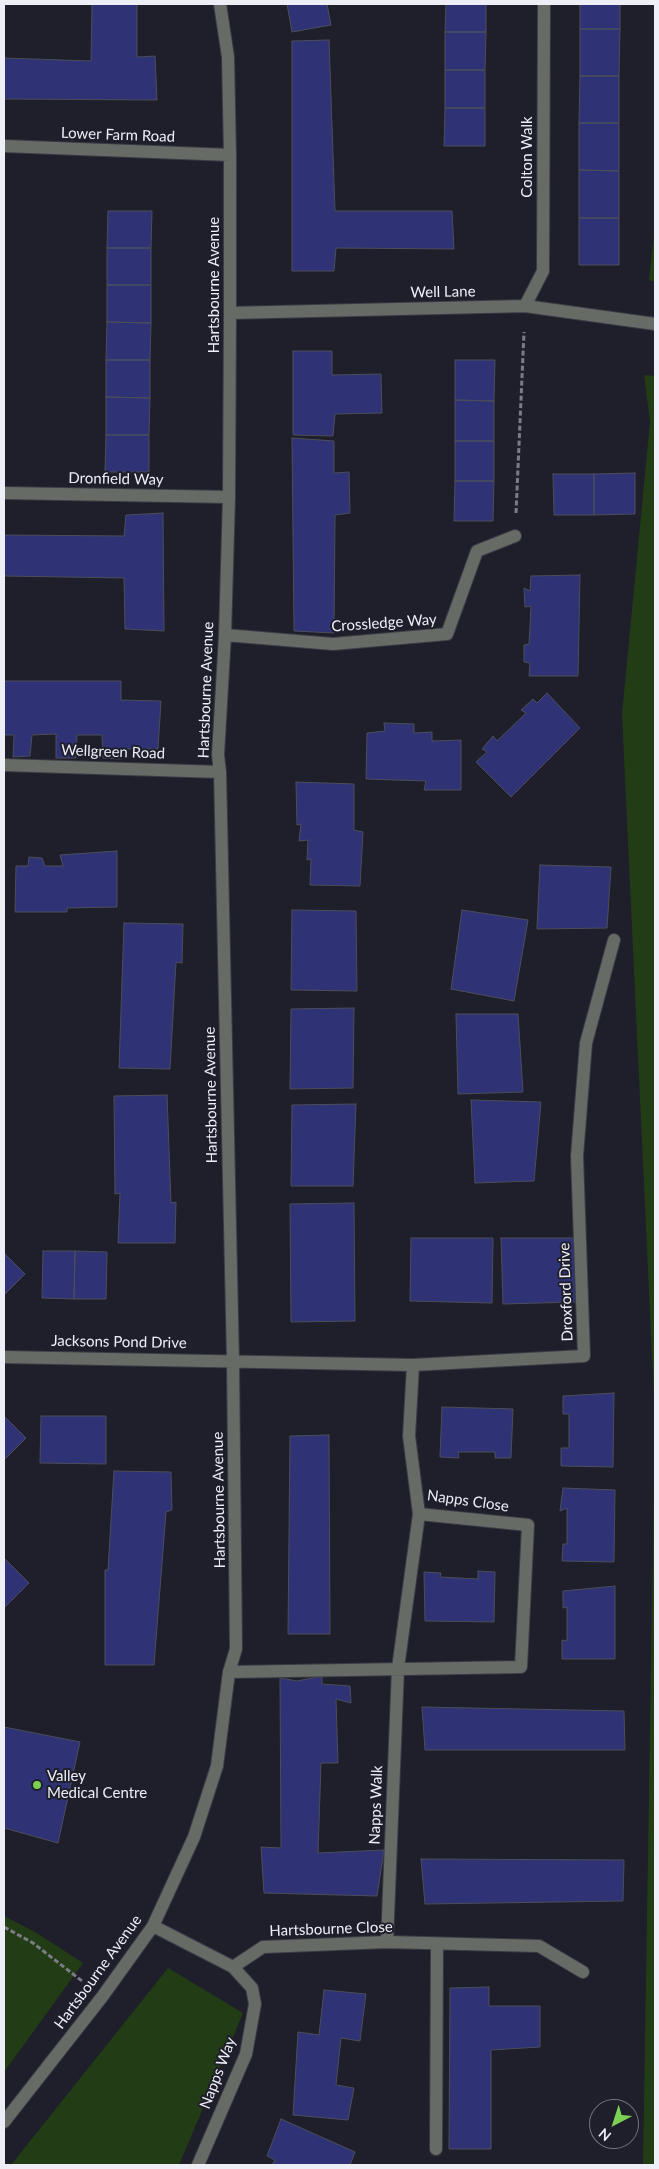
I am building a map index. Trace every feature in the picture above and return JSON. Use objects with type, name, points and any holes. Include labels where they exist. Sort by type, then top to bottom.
[{"type":"street","name":"Hartsbourne Avenue","points":[[4,2122],[102,1997],[153,1926],[194,1837],[217,1766],[229,1672],[236,1649],[234,1360],[220,772],[218,754],[225,635],[229,497],[230,313],[228,57],[220,4]]},
{"type":"street","name":"Colton Walk","points":[[525,306],[543,271],[544,4]]},
{"type":"street","name":"Lower Farm Road","points":[[4,146],[230,156]]},
{"type":"street","name":"Well Lane","points":[[230,313],[525,306],[655,324]]},
{"type":"street","name":"Dronfield Way","points":[[4,493],[229,497]]},
{"type":"street","name":"Crossledge Way","points":[[225,635],[333,644],[447,634],[477,551],[515,536]]},
{"type":"street","name":"Wellgreen Road","points":[[4,765],[220,772]]},
{"type":"street","name":"Droxford Drive","points":[[234,1360],[413,1365],[584,1356],[577,1156],[586,1042],[614,940]]},
{"type":"street","name":"Jacksons Pond Drive","points":[[4,1357],[234,1360]]},
{"type":"street","name":"Napps Close","points":[[398,1668],[521,1667],[526,1566],[528,1525],[419,1514],[409,1436],[413,1365]]},
{"type":"street","name":"Napps Walk","points":[[387,1942],[398,1668],[419,1514]]},
{"type":"street","points":[[229,1672],[398,1668]]},
{"type":"street","name":"Napps Way","points":[[153,1926],[233,1968],[252,1988],[256,2004],[246,2054],[198,2165]]},
{"type":"street","name":"Hartsbourne Close","points":[[233,1968],[263,1947],[387,1942],[539,1946],[583,1972]]},
{"type":"street","points":[[436,2149],[437,1944]]},
{"type":"path","points":[[515,536],[525,306]]},
{"type":"path","points":[[4,1927],[33,1943],[102,1997]]},
{"type":"green space","points":[[655,226],[655,282],[649,280]]},
{"type":"green space","points":[[644,375],[655,376],[655,1419],[622,714],[650,422]]},
{"type":"green space","points":[[655,1419],[655,2165],[643,2165]]},
{"type":"green space","points":[[4,1916],[35,1932],[83,1963],[4,2072]]},
{"type":"green space","points":[[168,1968],[243,2013],[179,2165],[11,2165]]},
{"type":"building","points":[[92,4],[137,4],[137,57],[155,56],[157,100],[4,99],[4,58],[91,61]]},
{"type":"building","points":[[287,4],[327,4],[331,25],[292,32]]},
{"type":"building","points":[[446,4],[486,4],[486,32],[445,32]]},
{"type":"building","points":[[580,4],[620,4],[620,29],[580,29]]},
{"type":"building","points":[[580,29],[620,29],[619,76],[580,76]]},
{"type":"building","points":[[445,32],[486,32],[485,70],[445,70]]},
{"type":"building","points":[[329,40],[335,211],[452,211],[454,249],[336,248],[334,271],[292,271],[292,41]]},
{"type":"building","points":[[445,70],[485,70],[485,108],[445,108]]},
{"type":"building","points":[[580,76],[619,76],[619,123],[579,123]]},
{"type":"building","points":[[445,108],[485,108],[485,146],[444,146]]},
{"type":"building","points":[[579,123],[619,123],[619,171],[579,170]]},
{"type":"building","points":[[579,170],[619,171],[619,218],[579,218]]},
{"type":"building","points":[[108,211],[152,211],[151,248],[107,248]]},
{"type":"building","points":[[579,218],[619,218],[619,265],[579,265]]},
{"type":"building","points":[[107,248],[151,248],[151,285],[107,285]]},
{"type":"building","points":[[107,285],[151,285],[151,323],[107,322]]},
{"type":"building","points":[[107,322],[151,323],[150,360],[106,360]]},
{"type":"building","points":[[293,351],[332,351],[332,375],[381,374],[382,413],[335,414],[333,436],[293,435]]},
{"type":"building","points":[[106,360],[150,360],[150,398],[106,397]]},
{"type":"building","points":[[455,360],[495,360],[494,401],[455,400]]},
{"type":"building","points":[[106,397],[150,398],[149,435],[106,435]]},
{"type":"building","points":[[455,400],[494,401],[494,441],[455,441]]},
{"type":"building","points":[[106,435],[149,435],[149,472],[105,472]]},
{"type":"building","points":[[292,438],[334,441],[334,473],[349,472],[350,513],[335,515],[334,633],[294,631]]},
{"type":"building","points":[[455,441],[494,441],[494,481],[455,481]]},
{"type":"building","points":[[635,473],[635,514],[594,515],[594,474]]},
{"type":"building","points":[[553,474],[594,474],[594,515],[554,515]]},
{"type":"building","points":[[455,481],[494,481],[493,521],[454,521]]},
{"type":"building","points":[[163,513],[164,631],[125,629],[124,578],[4,576],[4,535],[124,536],[126,515]]},
{"type":"building","points":[[580,575],[578,676],[529,676],[530,663],[524,662],[524,645],[529,644],[531,606],[525,607],[524,588],[530,591],[531,576]]},
{"type":"building","points":[[4,681],[121,681],[121,700],[161,701],[158,749],[123,749],[121,759],[103,758],[102,735],[77,735],[76,758],[56,758],[56,734],[32,735],[30,756],[13,757],[14,735],[4,735]]},
{"type":"building","points":[[547,693],[580,728],[511,797],[476,762],[487,752],[482,749],[493,736],[497,741],[526,713],[521,710],[533,699],[537,703]]},
{"type":"building","points":[[384,723],[414,724],[414,733],[432,732],[432,741],[461,740],[461,790],[424,790],[426,781],[366,779],[367,733],[385,731]]},
{"type":"building","points":[[296,782],[354,784],[354,830],[363,832],[360,886],[310,885],[311,859],[307,860],[308,840],[299,841],[301,824],[297,825]]},
{"type":"building","points":[[117,851],[117,907],[67,908],[67,912],[15,912],[16,866],[28,866],[29,857],[42,858],[45,866],[63,866],[60,855]]},
{"type":"building","points":[[540,865],[611,867],[607,928],[537,929]]},
{"type":"building","points":[[292,910],[356,911],[357,991],[291,990]]},
{"type":"building","points":[[462,910],[528,920],[514,1001],[451,989]]},
{"type":"building","points":[[124,923],[183,924],[182,963],[176,962],[170,1069],[119,1068]]},
{"type":"building","points":[[354,1008],[353,1088],[290,1089],[291,1009]]},
{"type":"building","points":[[456,1014],[518,1014],[523,1092],[458,1094]]},
{"type":"building","points":[[167,1095],[171,1203],[176,1202],[175,1243],[118,1243],[120,1193],[115,1194],[114,1096]]},
{"type":"building","points":[[471,1100],[541,1102],[534,1181],[475,1183]]},
{"type":"building","points":[[356,1104],[353,1186],[291,1186],[292,1105]]},
{"type":"building","points":[[354,1203],[355,1321],[291,1322],[290,1204]]},
{"type":"building","points":[[411,1238],[493,1238],[492,1303],[410,1301]]},
{"type":"building","points":[[501,1238],[574,1238],[577,1302],[503,1304]]},
{"type":"building","points":[[43,1251],[75,1251],[74,1299],[42,1298]]},
{"type":"building","points":[[75,1251],[107,1252],[106,1299],[74,1299]]},
{"type":"building","points":[[4,1253],[25,1274],[4,1295]]},
{"type":"building","points":[[614,1393],[613,1467],[561,1466],[561,1448],[569,1448],[569,1414],[563,1414],[563,1396]]},
{"type":"building","points":[[442,1407],[513,1409],[511,1458],[495,1458],[495,1452],[458,1452],[459,1458],[440,1457]]},
{"type":"building","points":[[4,1416],[26,1438],[4,1460]]},
{"type":"building","points":[[41,1416],[106,1416],[106,1464],[40,1463]]},
{"type":"building","points":[[329,1435],[330,1634],[288,1634],[290,1436]]},
{"type":"building","points":[[114,1471],[171,1472],[172,1510],[166,1512],[154,1665],[105,1665],[105,1570],[108,1570]]},
{"type":"building","points":[[563,1488],[615,1490],[614,1562],[562,1561],[563,1544],[567,1544],[567,1508],[560,1511]]},
{"type":"building","points":[[4,1558],[29,1583],[4,1608]]},
{"type":"building","points":[[478,1571],[495,1572],[494,1622],[425,1621],[424,1572],[441,1573],[440,1577],[478,1579]]},
{"type":"building","points":[[615,1586],[615,1659],[562,1659],[562,1640],[567,1641],[567,1607],[563,1608],[563,1591]]},
{"type":"building","points":[[322,1676],[322,1684],[350,1686],[351,1703],[336,1699],[338,1763],[321,1763],[318,1853],[384,1850],[377,1896],[264,1893],[261,1847],[281,1848],[280,1678],[297,1681]]},
{"type":"building","points":[[422,1707],[624,1711],[625,1750],[425,1750]]},
{"type":"building","name":"Valley Medical Centre","points":[[4,1727],[80,1742],[58,1843],[4,1828]]},
{"type":"building","points":[[421,1859],[624,1860],[623,1901],[425,1904]]},
{"type":"building","points":[[489,1987],[489,2006],[540,2006],[540,2047],[491,2050],[491,2149],[449,2149],[450,1988]]},
{"type":"building","points":[[324,1990],[366,1994],[360,2041],[341,2038],[336,2085],[354,2088],[348,2120],[293,2115],[298,2032],[319,2035]]},
{"type":"building","points":[[281,2119],[355,2152],[350,2165],[272,2165],[275,2160],[267,2156]]},
{"type":"place","name":"Valley Medical Centre","points":[[37,1785]]}]
